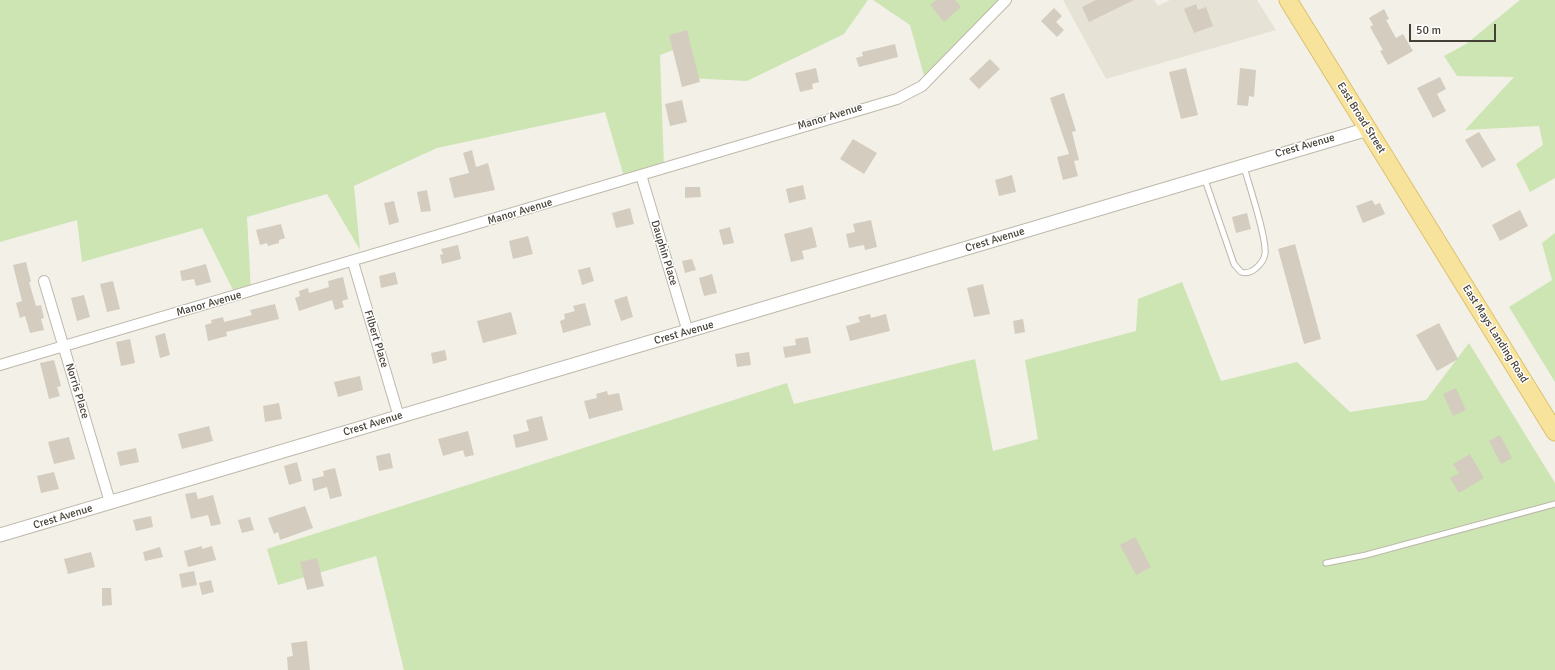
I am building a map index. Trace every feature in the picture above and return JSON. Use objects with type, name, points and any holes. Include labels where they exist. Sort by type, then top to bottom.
[{"type":"main road","name":"East Broad Street","points":[[1288,0],[1434,236]]},
{"type":"main road","name":"East Mays Landing Road","points":[[1434,236],[1554,430]]},
{"type":"street","name":"Manor Avenue","points":[[0,365],[353,262],[897,98],[912,92],[933,76],[1006,0]]},
{"type":"street","name":"Crest Avenue","points":[[0,535],[399,416],[688,332],[1243,164],[1368,129]]},
{"type":"street","name":"Dauphin Place","points":[[641,175],[688,332]]},
{"type":"street","name":"Filbert Place","points":[[353,262],[399,416]]},
{"type":"street","name":"Norris Place","points":[[44,281],[110,502]]},
{"type":"lane","points":[[1204,176],[1234,264],[1241,272],[1250,272],[1259,266],[1263,260],[1265,252],[1264,239],[1243,164]]},
{"type":"lane","points":[[1326,563],[1366,555],[1555,504]]},
{"type":"shaded area","points":[[1063,0],[1154,0],[1158,6],[1170,0],[1257,0],[1276,30],[1106,79]]},
{"type":"green space","points":[[0,0],[868,0],[844,34],[747,81],[687,78],[676,49],[660,55],[664,168],[625,180],[605,112],[437,148],[354,186],[360,250],[327,194],[247,217],[251,291],[236,296],[202,228],[82,262],[77,220],[0,242]]},
{"type":"green space","points":[[873,0],[1012,0],[926,83],[910,25]]},
{"type":"green space","points":[[1520,0],[1555,0],[1555,178],[1530,192],[1516,164],[1543,145],[1539,126],[1465,130],[1514,77],[1457,76],[1444,56],[1466,44]]},
{"type":"green space","points":[[1555,233],[1555,382],[1509,307],[1552,280],[1542,243]]},
{"type":"green space","points":[[1182,282],[1221,381],[1297,362],[1350,412],[1426,400],[1469,343],[1555,483],[1555,670],[404,670],[376,556],[278,585],[267,549],[787,383],[794,404],[975,359],[993,451],[1038,439],[1025,360],[1136,331],[1138,299]]},
{"type":"building","points":[[936,0],[955,0],[961,7],[944,22],[930,5]]},
{"type":"building","points":[[1096,0],[1134,0],[1089,22],[1082,7]]},
{"type":"building","points":[[1196,4],[1198,10],[1206,7],[1213,26],[1194,33],[1184,9]]},
{"type":"building","points":[[1054,8],[1062,16],[1056,22],[1064,30],[1057,37],[1041,21]]},
{"type":"building","points":[[1384,9],[1389,19],[1386,20],[1396,38],[1403,34],[1413,51],[1388,65],[1380,51],[1383,50],[1370,27],[1373,25],[1369,18]]},
{"type":"building","points":[[687,30],[700,82],[682,87],[669,35]]},
{"type":"building","points":[[895,44],[898,57],[859,67],[856,58],[863,56],[862,52]]},
{"type":"building","points":[[990,59],[1000,69],[979,89],[969,79]]},
{"type":"building","points":[[816,68],[819,82],[812,84],[813,89],[800,92],[795,73]]},
{"type":"building","points":[[1186,68],[1198,115],[1181,119],[1169,72]]},
{"type":"building","points":[[1240,68],[1256,70],[1254,97],[1249,96],[1248,106],[1237,105]]},
{"type":"building","points":[[1440,77],[1446,89],[1437,94],[1446,111],[1433,118],[1417,88]]},
{"type":"building","points":[[1064,93],[1076,131],[1072,132],[1079,160],[1074,161],[1078,176],[1063,180],[1057,157],[1069,154],[1050,98]]},
{"type":"building","points":[[682,100],[687,122],[670,126],[665,104]]},
{"type":"building","points":[[1479,132],[1496,160],[1482,168],[1465,140]]},
{"type":"building","points":[[853,139],[877,153],[864,174],[840,159]]},
{"type":"building","points":[[472,150],[476,167],[488,163],[495,190],[454,198],[449,178],[469,173],[463,153]]},
{"type":"building","points":[[1012,175],[1016,192],[999,196],[995,180]]},
{"type":"building","points":[[803,185],[806,199],[789,203],[786,189]]},
{"type":"building","points":[[685,187],[700,187],[701,197],[685,198]]},
{"type":"building","points":[[427,190],[431,211],[421,212],[417,192]]},
{"type":"building","points":[[1372,200],[1375,205],[1380,203],[1385,214],[1363,223],[1356,206]]},
{"type":"building","points":[[394,201],[399,222],[389,225],[384,203]]},
{"type":"building","points":[[630,208],[634,224],[616,228],[612,213]]},
{"type":"building","points":[[1520,210],[1528,226],[1500,241],[1492,225]]},
{"type":"building","points":[[1247,213],[1251,229],[1236,233],[1232,217]]},
{"type":"building","points":[[871,220],[877,247],[865,250],[864,245],[849,248],[846,234],[855,232],[853,224]]},
{"type":"building","points":[[281,224],[285,238],[279,240],[279,243],[268,246],[267,243],[260,245],[256,230]]},
{"type":"building","points":[[730,227],[734,243],[723,245],[719,230]]},
{"type":"building","points":[[812,227],[817,247],[802,251],[804,259],[791,262],[784,234]]},
{"type":"building","points":[[528,236],[533,254],[513,259],[509,241]]},
{"type":"building","points":[[1295,244],[1321,339],[1304,344],[1278,249]]},
{"type":"building","points":[[458,245],[461,259],[442,264],[440,255],[443,254],[441,249]]},
{"type":"building","points":[[692,259],[696,270],[685,273],[682,261]]},
{"type":"building","points":[[26,262],[31,282],[29,282],[36,306],[41,305],[44,318],[41,319],[44,330],[30,333],[25,316],[20,318],[16,303],[22,301],[13,265]]},
{"type":"building","points":[[206,264],[211,282],[196,286],[194,279],[182,281],[180,271]]},
{"type":"building","points":[[590,267],[594,281],[582,285],[578,270]]},
{"type":"building","points":[[395,272],[398,284],[381,288],[379,276]]},
{"type":"building","points":[[712,274],[717,293],[704,296],[699,278]]},
{"type":"building","points":[[343,277],[348,299],[342,301],[344,307],[335,310],[332,300],[299,311],[295,298],[300,296],[299,291],[308,288],[309,293],[329,287],[328,281]]},
{"type":"building","points":[[113,281],[120,309],[107,312],[100,284]]},
{"type":"building","points":[[983,284],[990,314],[974,317],[967,288]]},
{"type":"building","points":[[84,295],[90,317],[77,321],[71,298]]},
{"type":"building","points":[[627,296],[633,317],[621,321],[614,300]]},
{"type":"building","points":[[585,303],[591,325],[563,333],[560,321],[565,319],[564,314],[575,311],[573,306]]},
{"type":"building","points":[[275,304],[279,319],[226,332],[227,336],[208,341],[205,325],[212,323],[211,320],[223,317],[224,322],[252,315],[250,310]]},
{"type":"building","points":[[511,312],[517,334],[483,343],[477,321]]},
{"type":"building","points":[[870,314],[871,318],[886,314],[890,331],[850,341],[846,326],[860,322],[858,317]]},
{"type":"building","points":[[1023,319],[1025,332],[1015,334],[1013,321]]},
{"type":"building","points":[[1439,323],[1458,359],[1437,371],[1416,335]]},
{"type":"building","points":[[165,333],[170,355],[160,358],[155,336]]},
{"type":"building","points":[[808,337],[811,353],[785,358],[783,347],[796,345],[795,339]]},
{"type":"building","points":[[130,339],[135,363],[121,366],[116,342]]},
{"type":"building","points":[[445,350],[447,360],[433,364],[431,353]]},
{"type":"building","points":[[749,352],[751,365],[737,367],[735,354]]},
{"type":"building","points":[[54,360],[61,386],[57,387],[60,396],[49,399],[40,363]]},
{"type":"building","points":[[360,376],[363,390],[338,397],[334,382]]},
{"type":"building","points":[[1456,388],[1466,410],[1453,416],[1443,394]]},
{"type":"building","points":[[607,391],[608,395],[619,393],[623,410],[589,419],[584,401],[597,398],[596,394]]},
{"type":"building","points":[[279,403],[282,419],[265,422],[263,406]]},
{"type":"building","points":[[542,416],[548,440],[516,448],[513,435],[529,431],[526,420]]},
{"type":"building","points":[[209,426],[213,441],[182,449],[178,434]]},
{"type":"building","points":[[468,431],[474,455],[465,457],[463,450],[443,456],[438,439]]},
{"type":"building","points":[[1500,435],[1512,458],[1501,464],[1489,441]]},
{"type":"building","points":[[69,437],[75,459],[54,464],[48,442]]},
{"type":"building","points":[[136,448],[139,462],[120,466],[117,452]]},
{"type":"building","points":[[390,453],[393,468],[379,471],[376,456]]},
{"type":"building","points":[[1470,454],[1484,478],[1459,493],[1450,478],[1459,473],[1453,464]]},
{"type":"building","points":[[297,462],[302,481],[289,485],[284,466]]},
{"type":"building","points":[[335,468],[342,496],[330,499],[327,487],[314,491],[312,479],[324,476],[323,471]]},
{"type":"building","points":[[54,472],[59,489],[41,493],[37,476]]},
{"type":"building","points":[[196,492],[198,499],[213,495],[221,524],[211,526],[208,515],[191,519],[185,494]]},
{"type":"building","points":[[305,506],[313,528],[280,540],[278,532],[274,534],[268,518]]},
{"type":"building","points":[[151,516],[153,527],[136,531],[133,520]]},
{"type":"building","points":[[250,517],[254,530],[242,533],[238,520]]},
{"type":"building","points":[[1135,537],[1151,567],[1136,575],[1120,545]]},
{"type":"building","points":[[202,546],[202,549],[212,546],[216,560],[188,567],[184,551]]},
{"type":"building","points":[[160,547],[163,557],[145,561],[143,552]]},
{"type":"building","points":[[91,552],[95,567],[68,574],[64,559]]},
{"type":"building","points":[[317,558],[324,586],[307,590],[300,562]]},
{"type":"building","points":[[194,571],[197,585],[182,588],[179,574]]},
{"type":"building","points":[[211,580],[214,592],[202,595],[199,583]]},
{"type":"building","points":[[102,588],[111,588],[112,605],[102,606]]},
{"type":"building","points":[[307,641],[310,670],[288,670],[287,657],[293,656],[291,643]]}]
